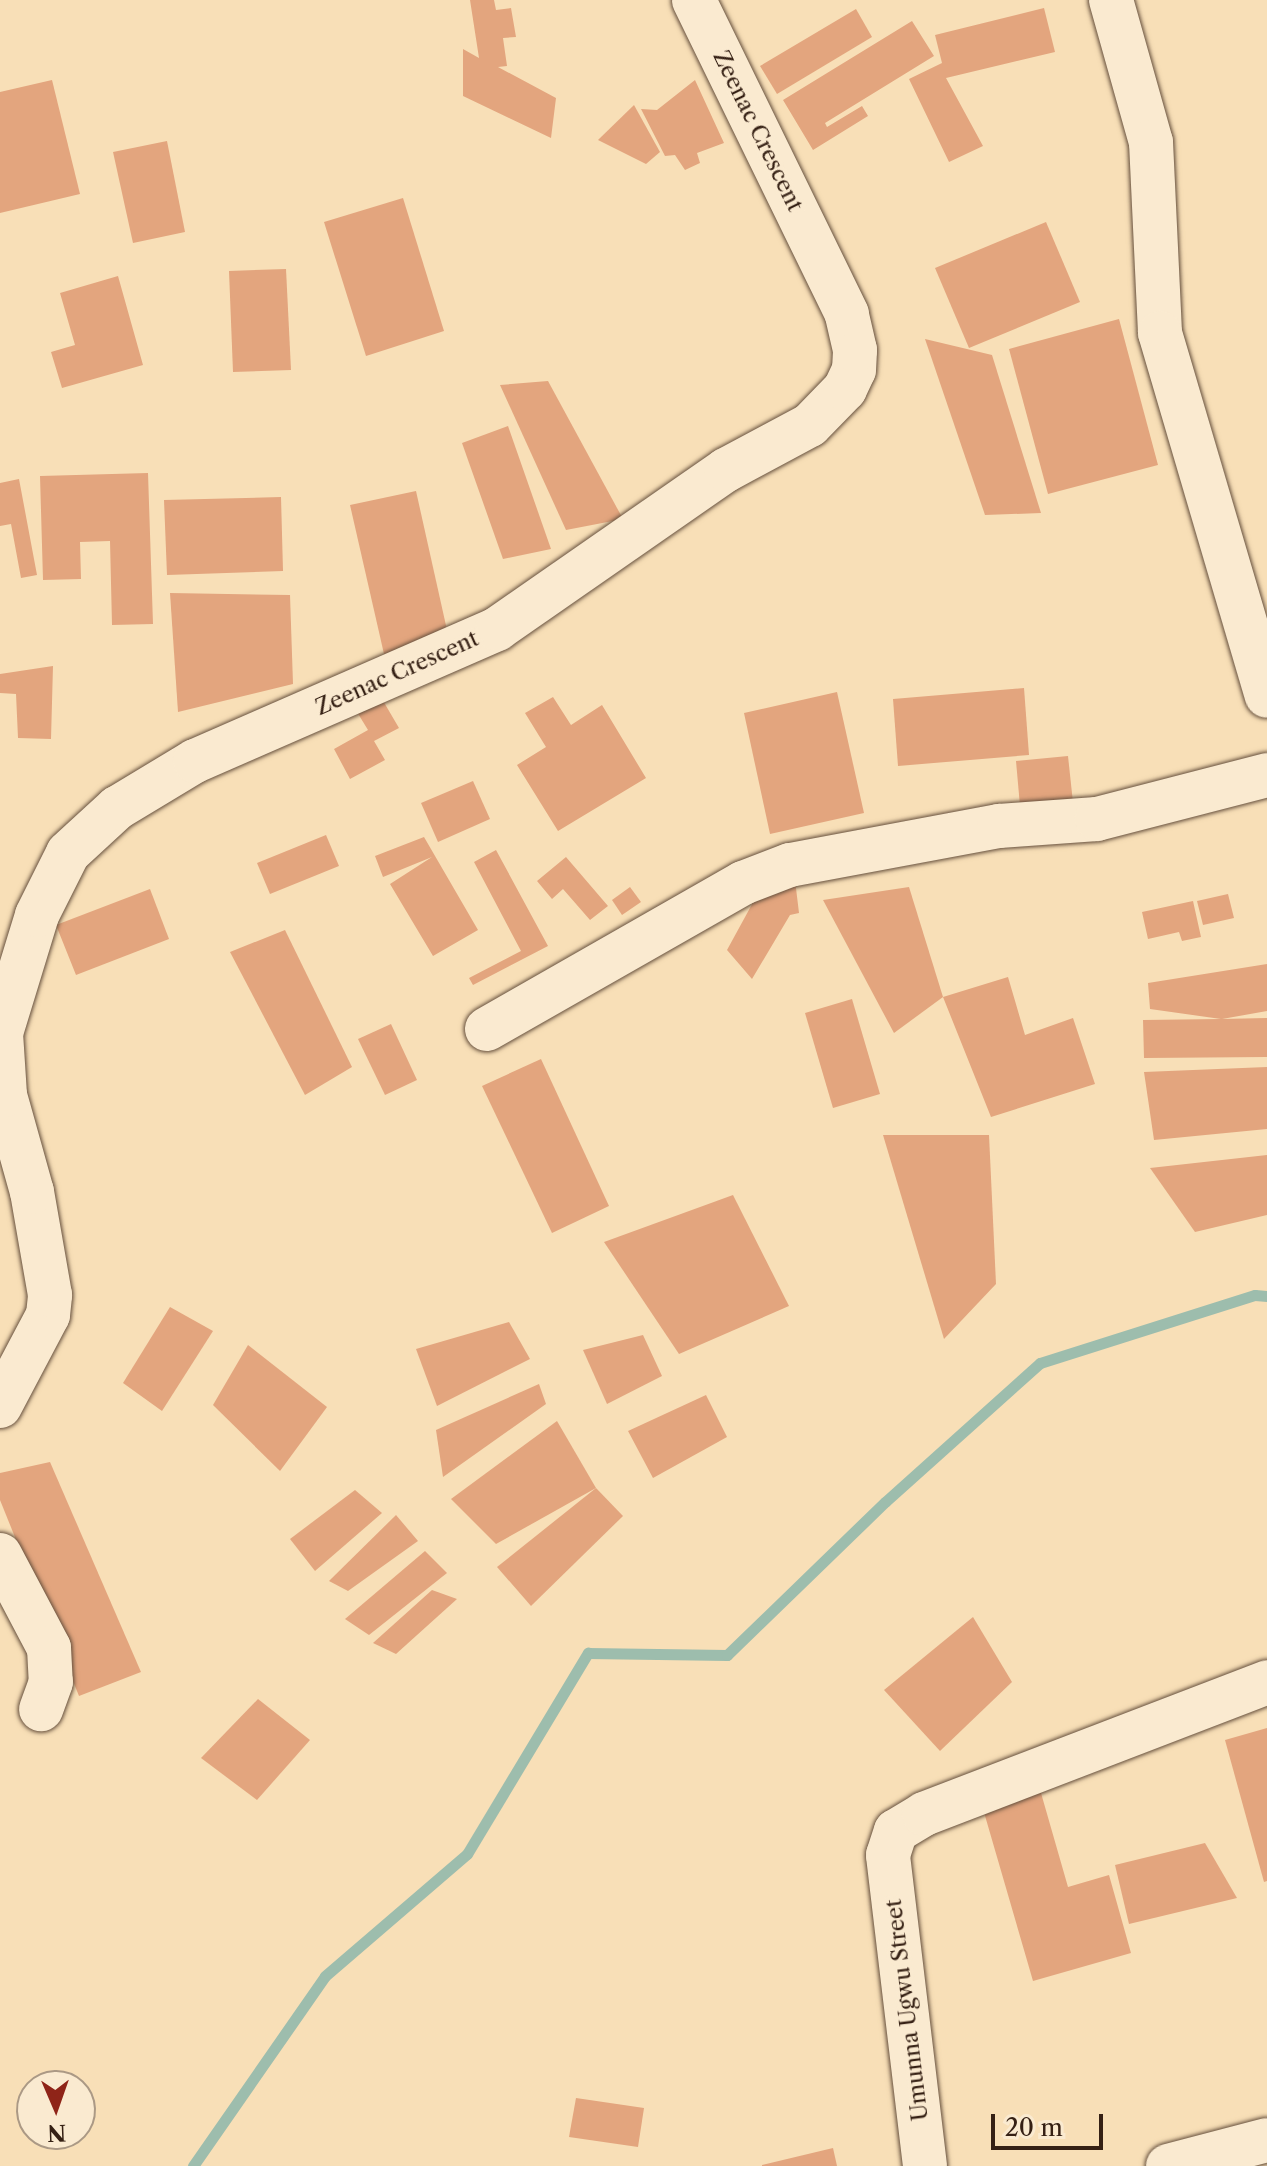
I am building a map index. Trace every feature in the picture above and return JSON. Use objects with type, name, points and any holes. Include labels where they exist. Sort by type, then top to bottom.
[{"type":"street","name":"Zeenac Crescent","points":[[0,1406],[48,1315],[50,1295],[32,1192],[5,1095],[1,1033],[37,915],[68,853],[117,808],[195,761],[497,629],[726,470],[810,425],[845,389],[854,360],[847,314],[694,0]]},
{"type":"street","points":[[1111,0],[1151,142],[1160,333],[1267,696]]},
{"type":"street","points":[[487,1029],[743,883],[790,865],[999,826],[1097,819],[1267,775]]},
{"type":"street","points":[[0,1555],[49,1648],[51,1682],[41,1709]]},
{"type":"street","name":"Umunna Ugwu Street","points":[[925,2166],[888,1855],[896,1831],[924,1814],[1267,1682]]},
{"type":"street","points":[[1168,2166],[1267,2140]]},
{"type":"building","points":[[470,0],[494,0],[496,10],[511,8],[516,37],[503,38],[507,66],[498,67],[556,98],[551,138],[463,96],[463,49],[479,58]]},
{"type":"building","points":[[1044,8],[1055,52],[946,78],[983,146],[949,162],[909,79],[942,63],[935,35]]},
{"type":"building","points":[[856,9],[872,37],[777,94],[760,66]]},
{"type":"building","points":[[912,21],[934,56],[825,123],[827,127],[862,106],[868,116],[813,150],[783,100]]},
{"type":"building","points":[[52,80],[80,194],[0,213],[0,92]]},
{"type":"building","points":[[695,80],[724,143],[697,153],[700,163],[685,170],[675,155],[665,156],[641,109],[657,110]]},
{"type":"building","points":[[634,105],[660,152],[646,164],[598,140]]},
{"type":"building","points":[[167,141],[185,232],[133,243],[113,152]]},
{"type":"building","points":[[403,198],[444,331],[366,356],[324,222]]},
{"type":"building","points":[[1046,222],[1080,302],[969,348],[935,268]]},
{"type":"building","points":[[286,269],[291,370],[233,372],[229,271]]},
{"type":"building","points":[[118,276],[143,365],[62,388],[51,352],[75,345],[60,293]]},
{"type":"building","points":[[1119,319],[1158,465],[1048,494],[1009,349]]},
{"type":"building","points":[[925,339],[992,355],[1041,513],[985,515]]},
{"type":"building","points":[[548,381],[623,519],[566,530],[500,385]]},
{"type":"building","points":[[508,426],[551,549],[503,559],[462,443]]},
{"type":"building","points":[[148,473],[153,624],[112,625],[110,541],[80,542],[81,579],[43,580],[40,476]]},
{"type":"building","points":[[19,479],[37,575],[21,578],[11,524],[0,526],[0,483]]},
{"type":"building","points":[[416,491],[449,639],[384,654],[350,505]]},
{"type":"building","points":[[281,497],[283,571],[167,575],[164,500]]},
{"type":"building","points":[[170,593],[290,595],[293,684],[178,712]]},
{"type":"building","points":[[53,666],[51,739],[18,738],[16,694],[0,693],[0,674]]},
{"type":"building","points":[[1024,688],[1029,755],[898,766],[893,699]]},
{"type":"building","points":[[837,692],[864,813],[770,834],[744,713]]},
{"type":"building","points":[[553,697],[571,725],[602,705],[646,778],[558,831],[517,765],[546,747],[525,713]]},
{"type":"building","points":[[382,699],[399,728],[374,741],[385,760],[350,779],[334,749],[368,730],[357,712]]},
{"type":"building","points":[[1068,756],[1074,812],[1021,817],[1016,761]]},
{"type":"building","points":[[473,781],[490,819],[438,842],[421,803]]},
{"type":"building","points":[[326,835],[339,866],[270,894],[257,863]]},
{"type":"building","points":[[424,837],[478,930],[433,956],[390,884],[432,857],[383,877],[375,856]]},
{"type":"building","points":[[496,850],[548,946],[473,985],[469,978],[521,951],[474,862]]},
{"type":"building","points":[[566,857],[608,906],[590,920],[563,889],[552,899],[537,881]]},
{"type":"building","points":[[795,880],[799,913],[790,915],[752,979],[727,950],[762,886]]},
{"type":"building","points":[[630,887],[641,902],[622,915],[612,900]]},
{"type":"building","points":[[909,887],[943,997],[894,1033],[823,900]]},
{"type":"building","points":[[150,889],[169,939],[76,975],[56,925]]},
{"type":"building","points":[[1228,894],[1234,918],[1203,925],[1197,901]]},
{"type":"building","points":[[1193,901],[1201,937],[1182,941],[1179,932],[1148,939],[1142,912]]},
{"type":"building","points":[[285,930],[352,1067],[305,1095],[230,952]]},
{"type":"building","points":[[1267,964],[1267,1011],[1222,1019],[1267,1018],[1267,1057],[1144,1058],[1143,1020],[1221,1019],[1150,1009],[1148,983]]},
{"type":"building","points":[[1008,977],[1025,1035],[1073,1018],[1095,1084],[991,1117],[943,997]]},
{"type":"building","points":[[852,999],[880,1094],[833,1108],[805,1013]]},
{"type":"building","points":[[391,1024],[417,1080],[385,1095],[358,1039]]},
{"type":"building","points":[[541,1059],[609,1206],[552,1233],[482,1086]]},
{"type":"building","points":[[1267,1067],[1267,1129],[1154,1140],[1144,1072]]},
{"type":"building","points":[[883,1135],[989,1135],[996,1284],[944,1339]]},
{"type":"building","points":[[1267,1155],[1267,1215],[1195,1232],[1150,1168]]},
{"type":"building","points":[[733,1195],[789,1306],[679,1354],[604,1242]]},
{"type":"building","points":[[170,1307],[213,1331],[162,1411],[123,1383]]},
{"type":"building","points":[[509,1322],[530,1359],[437,1406],[416,1349]]},
{"type":"building","points":[[643,1335],[662,1376],[607,1404],[583,1350]]},
{"type":"building","points":[[248,1345],[327,1407],[280,1471],[213,1405]]},
{"type":"building","points":[[539,1384],[546,1404],[443,1477],[436,1430]]},
{"type":"building","points":[[706,1395],[727,1437],[653,1478],[628,1431]]},
{"type":"building","points":[[557,1421],[596,1488],[496,1544],[451,1499]]},
{"type":"building","points":[[50,1462],[141,1672],[79,1696],[0,1500],[0,1473]]},
{"type":"building","points":[[596,1488],[623,1516],[531,1606],[497,1567]]},
{"type":"building","points":[[355,1490],[382,1513],[315,1571],[290,1539]]},
{"type":"building","points":[[396,1515],[418,1541],[348,1591],[329,1581]]},
{"type":"building","points":[[425,1551],[447,1573],[369,1635],[345,1619]]},
{"type":"building","points":[[432,1590],[457,1599],[396,1654],[373,1643]]},
{"type":"building","points":[[973,1617],[1012,1682],[940,1751],[884,1690]]},
{"type":"building","points":[[258,1699],[310,1740],[257,1800],[201,1758]]},
{"type":"building","points":[[1267,1728],[1267,1881],[1264,1882],[1225,1740]]},
{"type":"building","points":[[1039,1786],[1068,1887],[1109,1875],[1131,1953],[1033,1981],[981,1802]]},
{"type":"building","points":[[1205,1843],[1237,1898],[1129,1924],[1115,1865]]},
{"type":"building","points":[[576,2098],[644,2108],[638,2147],[569,2137]]},
{"type":"building","points":[[833,2148],[837,2166],[762,2166],[762,2165]]},
{"type":"waterway","points":[[193,2166],[325,1976],[467,1854],[588,1653],[727,1655],[885,1502],[1040,1363],[1255,1295],[1267,1296]]}]
